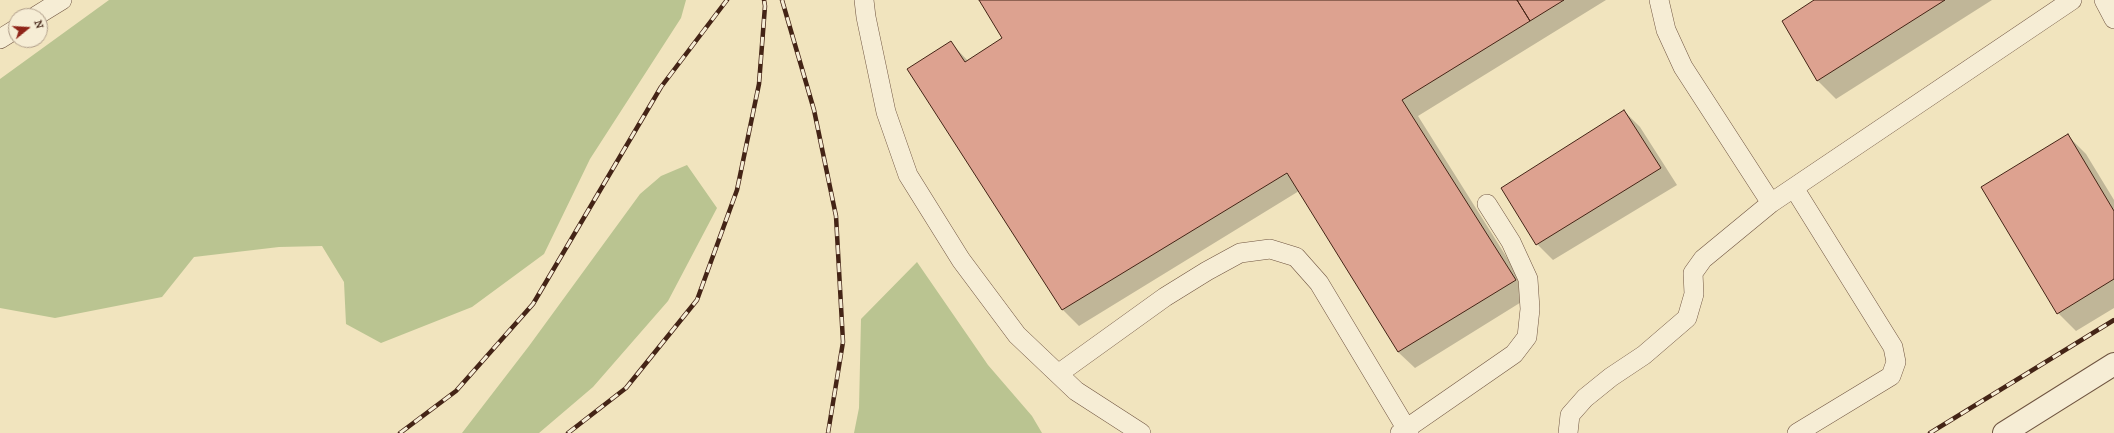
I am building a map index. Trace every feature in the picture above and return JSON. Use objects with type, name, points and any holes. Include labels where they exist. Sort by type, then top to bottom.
[{"type":"street","points":[[2004,433],[2114,364]]},
{"type":"lane","points":[[48,9],[62,0]]},
{"type":"lane","points":[[864,0],[867,24],[886,112],[908,175],[961,260],[1017,335],[1076,391],[1141,433]]},
{"type":"lane","points":[[1659,0],[1666,30],[1683,67],[1771,203]]},
{"type":"lane","points":[[1568,433],[1570,415],[1585,398],[1611,377],[1644,355],[1687,318],[1694,294],[1693,273],[1703,259],[1771,203],[2072,0]]},
{"type":"lane","points":[[2104,0],[2114,19]]},
{"type":"lane","points":[[1794,188],[1893,347],[1896,362],[1891,376],[1796,433]]},
{"type":"lane","points":[[1058,374],[1165,297],[1207,271],[1240,253],[1270,249],[1296,257],[1319,283],[1405,432],[1514,354],[1527,337],[1530,309],[1528,278],[1511,242],[1487,204]]},
{"type":"green space","points":[[109,0],[686,0],[681,18],[590,159],[544,254],[472,307],[381,343],[346,324],[344,282],[322,246],[279,247],[194,257],[162,297],[55,318],[0,308],[0,79],[43,48],[48,48],[48,44]]},
{"type":"green space","points":[[687,165],[717,208],[668,301],[593,387],[539,433],[462,433],[529,346],[640,194],[661,176]]},
{"type":"green space","points":[[917,262],[988,365],[1032,416],[1042,433],[854,433],[859,408],[861,319]]},
{"type":"building","points":[[979,0],[1517,0],[1530,21],[1402,100],[1516,280],[1398,352],[1287,173],[1062,310],[907,69],[951,41],[965,62],[1002,38]]},
{"type":"building","points":[[1517,0],[1564,0],[1530,21]]},
{"type":"building","points":[[1814,0],[1945,0],[1817,81],[1782,21]]},
{"type":"building","points":[[1624,110],[1661,168],[1536,245],[1501,188]]},
{"type":"building","points":[[2068,134],[2114,211],[2114,279],[2057,314],[1981,187]]},
{"type":"railway","points":[[400,433],[456,391],[533,304],[661,87],[727,0]]},
{"type":"railway","points":[[568,433],[626,388],[697,300],[737,190],[759,84],[765,6],[764,0]]},
{"type":"railway","points":[[782,0],[814,110],[836,216],[843,342],[828,433]]},
{"type":"railway","points":[[1930,433],[2114,320]]}]
